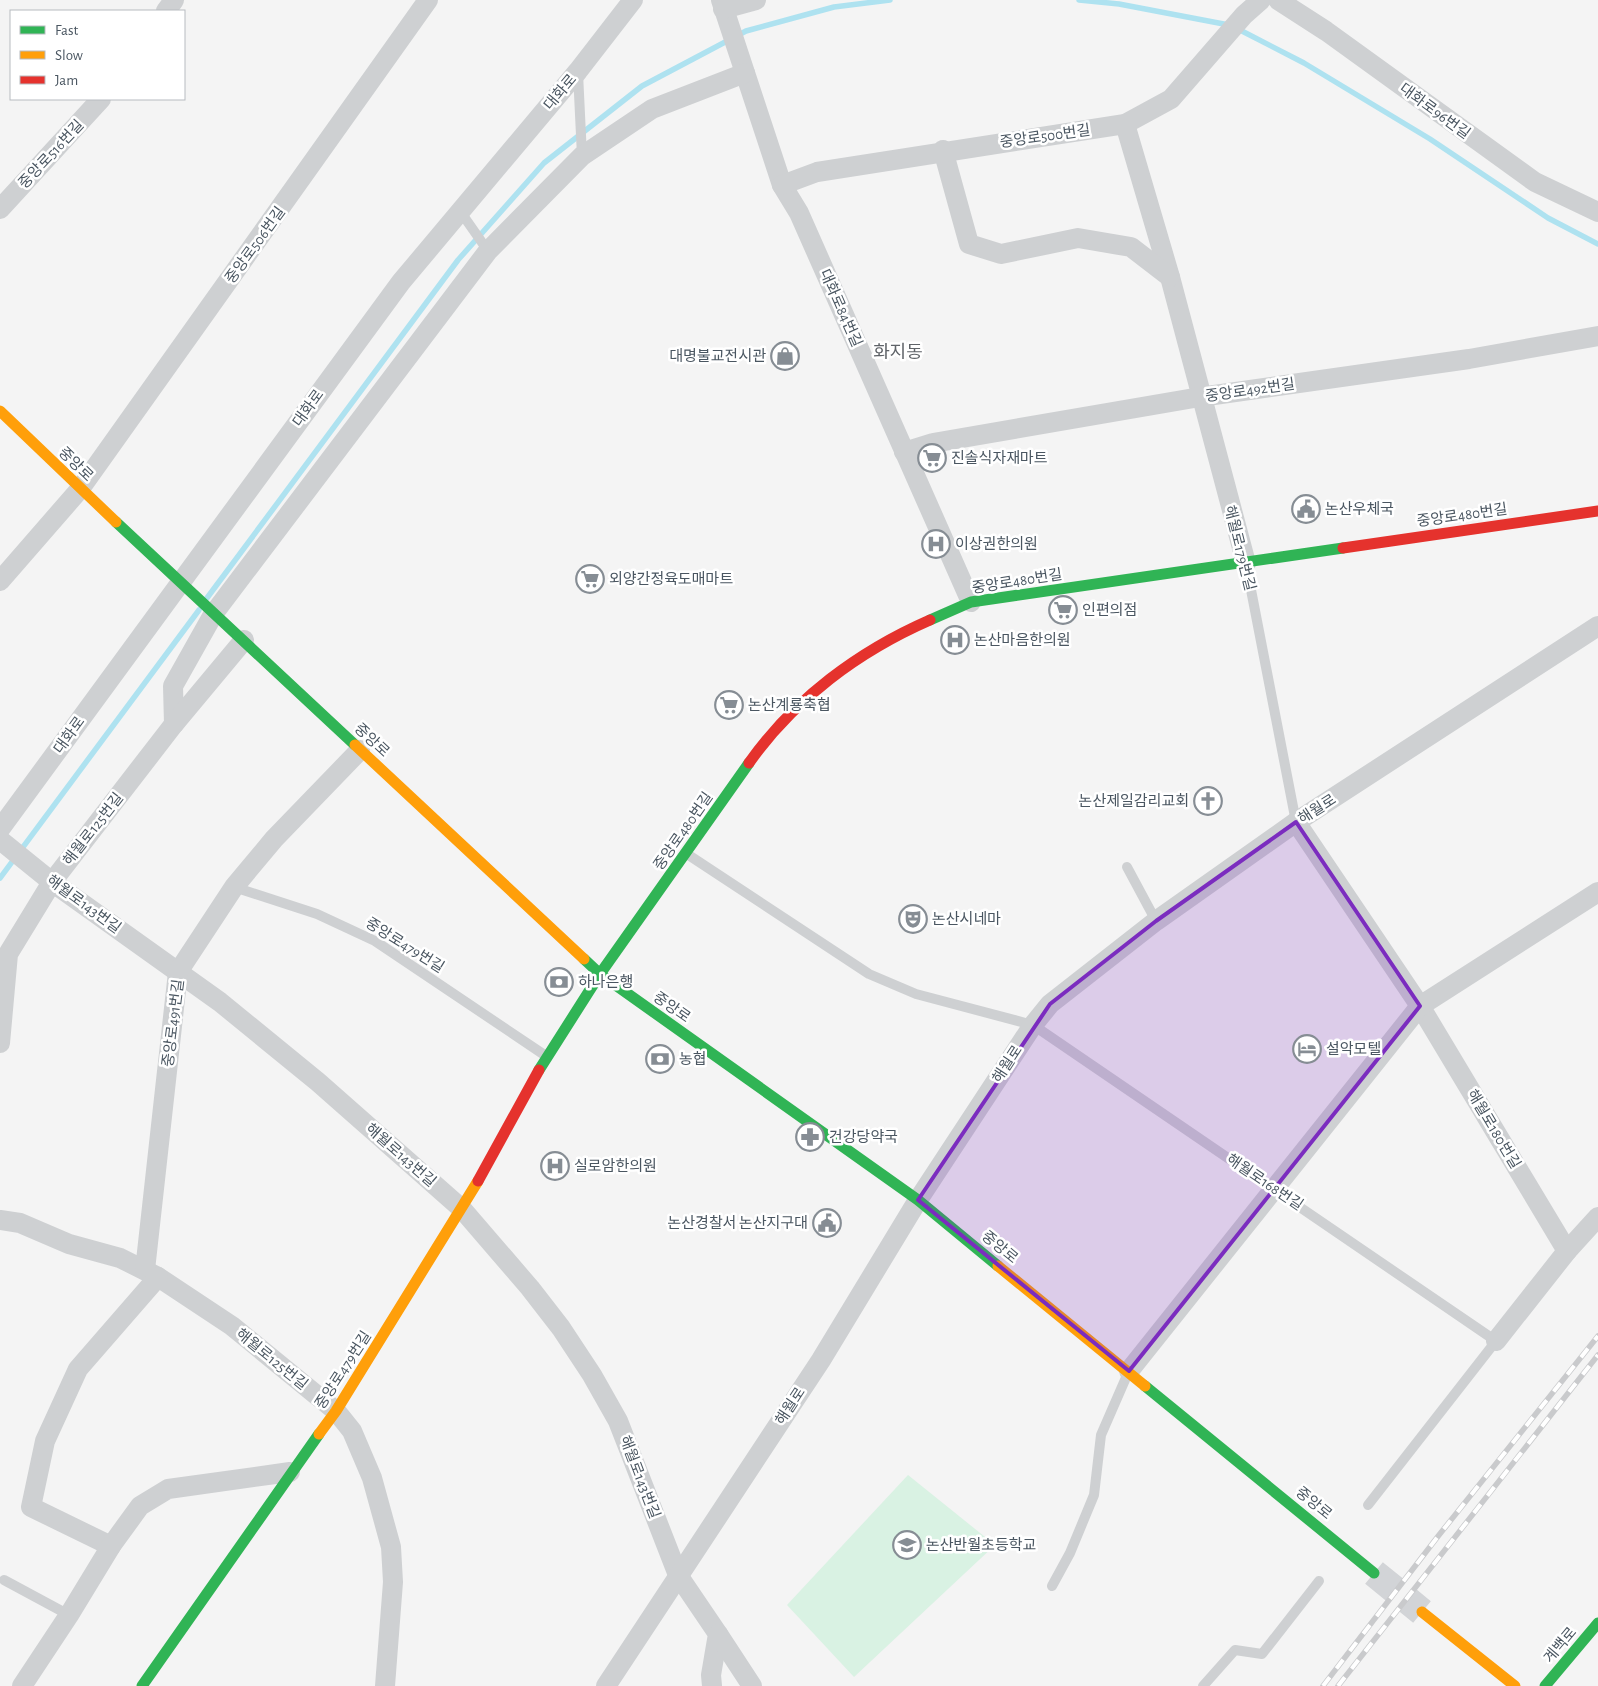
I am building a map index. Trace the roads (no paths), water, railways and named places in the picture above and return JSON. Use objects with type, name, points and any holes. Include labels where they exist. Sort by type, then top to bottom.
[{"type":"street","name":"중앙로506번길","points":[[0,581],[80,489],[428,0]]},
{"type":"street","name":"대화로","points":[[0,829],[401,282],[578,71],[633,0]]},
{"type":"street","name":"대화로84번길","points":[[756,0],[724,12],[782,185],[799,213],[971,602]]},
{"type":"street","name":"중앙로500번길","points":[[782,185],[817,172],[943,150],[1125,124],[1172,99],[1244,15],[1261,0]]},
{"type":"street","name":"대화로96번길","points":[[1278,0],[1535,182],[1598,212]]},
{"type":"street","points":[[174,724],[173,686],[214,613],[488,251],[582,156],[652,109],[745,73]]},
{"type":"street","name":"중앙로516번길","points":[[0,208],[100,100]]},
{"type":"street","name":"해월로179번길","points":[[1125,124],[1170,277],[1200,397],[1246,563]]},
{"type":"street","points":[[943,150],[969,244],[1001,254],[1078,238],[1131,247],[1170,277]]},
{"type":"street","name":"중앙로492번길","points":[[904,452],[933,443],[1200,397],[1469,359],[1598,336]]},
{"type":"street","name":"중앙로","points":[[0,412],[180,583],[244,640],[600,974],[918,1200],[1374,1572]]},
{"type":"street","name":"중앙로480번길","points":[[600,974],[764,741],[783,718],[815,690],[885,642],[971,602],[1598,511]]},
{"type":"street","name":"해월로","points":[[606,1686],[821,1360],[918,1200],[1033,1025],[1050,1004],[1156,921],[1296,822],[1598,626]]},
{"type":"street","name":"해월로125번길","points":[[0,1043],[8,954],[52,882],[174,724],[244,640]]},
{"type":"street","name":"중앙로491번길","points":[[151,1274],[178,972],[234,887],[274,839],[360,750]]},
{"type":"street","name":"해월로180번길","points":[[1296,822],[1420,1006],[1567,1251]]},
{"type":"street","name":"해월로143번길","points":[[6,844],[52,882],[220,1002],[311,1076],[462,1209],[530,1288],[561,1328],[592,1375],[618,1421],[678,1575],[752,1686]]},
{"type":"street","points":[[1129,1371],[1420,1006],[1598,892]]},
{"type":"street","name":"중앙로479번길","points":[[142,1686],[210,1592],[290,1472],[336,1411],[462,1209],[547,1056],[600,974]]},
{"type":"street","points":[[1496,1341],[1567,1251],[1598,1217]]},
{"type":"street","name":"해월로125번길","points":[[0,1220],[20,1222],[69,1244],[120,1258],[151,1274],[232,1326],[336,1411],[352,1431],[372,1478],[391,1547],[393,1582],[385,1686]]},
{"type":"street","points":[[111,1546],[31,1506],[45,1441],[78,1369],[151,1274]]},
{"type":"street","points":[[22,1686],[69,1615],[111,1546],[140,1506],[168,1489],[290,1472]]},
{"type":"street","points":[[1422,1612],[1516,1686]]},
{"type":"street","name":"계백로","points":[[1545,1686],[1598,1623]]},
{"type":"street","points":[[712,1686],[711,1676],[718,1634]]},
{"type":"lane","points":[[578,71],[582,156]]},
{"type":"lane","points":[[460,212],[488,251]]},
{"type":"lane","name":"해월로179번길","points":[[1246,563],[1296,822]]},
{"type":"lane","name":"해월로168번길","points":[[686,853],[869,974],[916,994],[1033,1025],[1496,1341]]},
{"type":"lane","points":[[1127,867],[1156,921]]},
{"type":"lane","name":"중앙로479번길","points":[[234,887],[317,914],[375,941],[547,1056]]},
{"type":"lane","points":[[1368,1505],[1496,1341]]},
{"type":"lane","points":[[1052,1586],[1070,1553],[1094,1495],[1100,1434],[1129,1371]]},
{"type":"lane","points":[[4,1580],[69,1615]]},
{"type":"lane","points":[[1203,1686],[1235,1650],[1262,1654],[1319,1581]]},
{"type":"waterway","points":[[207,598],[458,260],[544,163],[642,86],[746,31],[834,7],[890,0]]},
{"type":"waterway","points":[[1079,0],[1119,4],[1229,25]]},
{"type":"waterway","points":[[1238,29],[1304,63],[1430,139],[1548,218],[1598,244]]},
{"type":"waterway","points":[[0,878],[199,610]]},
{"type":"tunnel","points":[[1374,1573],[1422,1612]]},
{"type":"railway","points":[[1323,1686],[1439,1535],[1598,1336]]},
{"type":"railway","points":[[1338,1686],[1598,1355]]},
{"type":"place","name":"대명불교전시관","points":[[785,356]]},
{"type":"place","name":"진솔식자재마트","points":[[932,458]]},
{"type":"place","name":"논산우체국","points":[[1306,509]]},
{"type":"place","name":"이상권한의원","points":[[936,544]]},
{"type":"place","name":"외양간정육도매마트","points":[[590,579]]},
{"type":"place","name":"인편의점","points":[[1063,610]]},
{"type":"place","name":"논산마음한의원","points":[[955,640]]},
{"type":"place","name":"논산계룡축협","points":[[729,705]]},
{"type":"place","name":"논산제일감리교회","points":[[1208,801]]},
{"type":"place","name":"논산시네마","points":[[913,919]]},
{"type":"place","name":"하나은행","points":[[559,982]]},
{"type":"place","name":"설악모텔","points":[[1307,1049]]},
{"type":"place","name":"농협","points":[[660,1059]]},
{"type":"place","name":"건강당약국","points":[[810,1137]]},
{"type":"place","name":"실로암한의원","points":[[555,1166]]},
{"type":"place","name":"논산경찰서 논산지구대","points":[[827,1223]]},
{"type":"place","name":"논산반월초등학교","points":[[907,1545]]},
{"type":"district","name":"화지동","points":[[898,352]]}]
